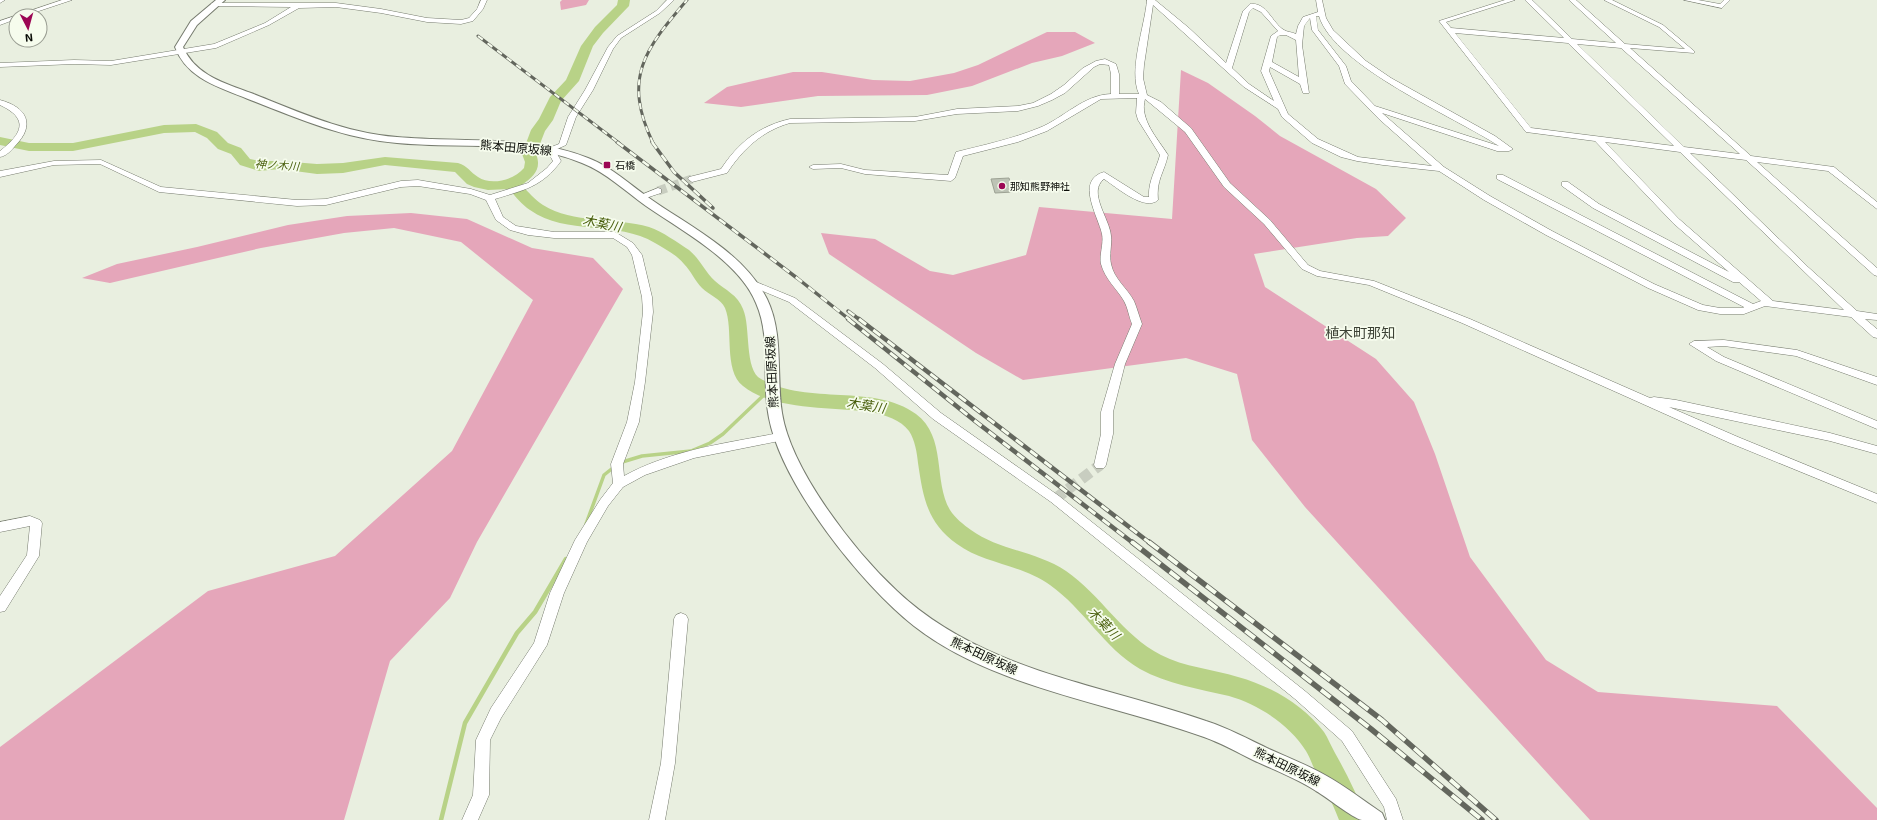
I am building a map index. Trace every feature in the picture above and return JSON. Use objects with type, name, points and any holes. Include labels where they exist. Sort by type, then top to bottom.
[{"type":"main road","points":[[179,51],[179,46],[194,23],[217,3]]},
{"type":"main road","name":"熊本田原坂線","points":[[179,51],[188,64],[208,79],[238,92],[334,128],[368,136],[395,140],[518,146],[545,149],[588,160],[612,174],[640,197],[733,263],[749,282],[761,300],[769,328],[773,372],[774,414],[779,437],[795,472],[826,516],[892,597],[924,625],[968,651],[1018,672],[1209,730],[1304,774],[1330,788],[1371,817]]},
{"type":"street","points":[[43,8],[69,0]]},
{"type":"street","points":[[217,3],[356,7],[427,20],[461,22],[471,20],[480,10],[484,0]]},
{"type":"street","points":[[545,149],[562,145],[572,117],[589,90],[610,48],[619,37],[658,12],[671,0]]},
{"type":"street","points":[[1150,0],[1192,35],[1257,94],[1280,107]]},
{"type":"street","points":[[1144,97],[1141,94],[1140,76],[1150,0]]},
{"type":"street","points":[[1319,0],[1315,30],[1342,66],[1348,82],[1371,107],[1441,168],[1488,198],[1549,233],[1651,286],[1701,308],[1720,311],[1744,311],[1764,303],[1877,317]]},
{"type":"street","points":[[1512,0],[1442,21],[1529,130],[1831,169],[1877,206]]},
{"type":"street","points":[[1528,0],[1682,150],[1853,314],[1877,335]]},
{"type":"street","points":[[1572,0],[1877,273]]},
{"type":"street","points":[[1449,30],[1692,52],[1661,26],[1607,0]]},
{"type":"street","points":[[1687,0],[1722,6],[1727,0]]},
{"type":"street","points":[[1228,69],[1246,11],[1252,5],[1263,11],[1282,32]]},
{"type":"street","points":[[0,65],[74,62],[111,63],[216,46],[267,24],[298,6]]},
{"type":"street","points":[[1306,91],[1303,83],[1299,39],[1303,21],[1317,14]]},
{"type":"street","points":[[1317,14],[1343,45],[1382,76],[1492,138],[1509,150],[1500,149],[1371,107]]},
{"type":"street","points":[[1299,39],[1293,34],[1282,32],[1274,36],[1265,71],[1280,107],[1285,115],[1315,141],[1344,155],[1383,163],[1441,168]]},
{"type":"street","points":[[692,179],[724,171],[733,157],[757,134],[782,123],[916,119],[962,111],[1016,109],[1032,106],[1049,99],[1062,91],[1087,67],[1094,63],[1101,62],[1112,64],[1115,74],[1115,96]]},
{"type":"street","points":[[1268,63],[1303,83]]},
{"type":"street","points":[[813,167],[841,166],[865,172],[951,178],[959,154],[1015,140],[1044,129],[1091,100],[1100,97],[1115,96],[1144,97],[1152,99],[1188,130],[1198,142],[1217,173],[1227,185],[1267,222],[1305,267],[1317,273],[1371,284],[1489,331],[1734,440],[1877,499]]},
{"type":"street","points":[[1100,465],[1106,434],[1107,412],[1120,364],[1137,324],[1130,301],[1115,283],[1106,264],[1107,235],[1095,200],[1093,188],[1096,181],[1100,180],[1104,175],[1124,190],[1142,200],[1154,200],[1154,181],[1162,164],[1164,155],[1142,120],[1140,113],[1141,98],[1144,97]]},
{"type":"street","points":[[0,102],[12,106],[24,117],[24,127],[21,136],[0,155]]},
{"type":"street","points":[[1598,139],[1676,221],[1769,304]]},
{"type":"street","points":[[0,174],[54,163],[93,161],[110,164],[159,189],[273,202],[297,204],[326,202],[401,184],[418,183],[471,192],[490,198],[531,185],[550,170],[557,161],[545,149]]},
{"type":"street","points":[[1500,177],[1753,308]]},
{"type":"street","points":[[1565,184],[1596,206],[1751,288]]},
{"type":"street","points":[[640,197],[658,191]]},
{"type":"street","points":[[490,198],[499,218],[513,228],[528,232],[554,235],[615,235],[630,245],[637,255],[647,297],[648,312],[640,382],[633,422],[617,464],[619,484]]},
{"type":"street","points":[[749,282],[792,300],[879,366],[937,416],[1055,499],[1300,695],[1347,736],[1391,804],[1395,820]]},
{"type":"street","points":[[1877,380],[1797,353],[1724,343],[1694,344],[1720,359],[1877,425]]},
{"type":"street","points":[[1644,400],[1676,404],[1830,437],[1877,450]]},
{"type":"street","points":[[470,820],[481,795],[483,740],[496,713],[540,645],[558,593],[581,540],[604,503],[619,484],[641,472],[693,454],[779,437]]},
{"type":"street","points":[[0,527],[30,521],[36,523],[32,556],[0,607]]},
{"type":"street","points":[[656,820],[668,763],[681,619]]},
{"type":"shaded area","points":[[562,0],[589,0],[586,5],[561,10],[560,2]]},
{"type":"shaded area","points":[[1047,32],[1075,32],[1095,43],[1062,56],[1032,63],[972,86],[927,95],[818,96],[741,107],[704,103],[727,87],[793,72],[822,72],[873,80],[910,81],[954,73],[978,65]]},
{"type":"shaded area","points":[[1181,70],[1208,83],[1255,116],[1280,136],[1376,189],[1406,218],[1388,236],[1357,238],[1254,254],[1265,287],[1376,359],[1414,402],[1435,454],[1470,557],[1546,660],[1598,692],[1777,706],[1877,808],[1877,820],[1590,820],[1305,507],[1252,440],[1237,374],[1186,358],[1023,380],[976,353],[829,254],[821,233],[875,239],[930,271],[953,275],[1026,255],[1039,207],[1172,219]]},
{"type":"shaded area","points":[[411,213],[467,219],[532,248],[593,258],[623,289],[477,542],[450,598],[390,661],[344,820],[0,820],[0,747],[208,591],[335,556],[452,451],[533,300],[461,242],[394,228],[344,233],[261,248],[110,283],[82,278],[117,264],[197,247],[288,225],[347,216]]},
{"type":"building","name":"那知熊野神社","points":[[1009,178],[1013,192],[995,193],[991,179]]},
{"type":"waterway","name":"木葉川","points":[[513,184],[527,174],[531,169],[532,162],[529,154],[538,130],[546,120],[555,100],[572,81],[587,46],[599,30],[623,6],[624,0]]},
{"type":"waterway","name":"神ノ木川","points":[[0,141],[29,147],[73,147],[164,129],[196,128],[212,135],[223,146],[236,151],[245,162],[259,166],[280,165],[317,169],[343,168],[385,161],[458,168],[472,180],[483,185],[513,184]]},
{"type":"waterway","name":"木葉川","points":[[513,184],[527,200],[548,214],[574,221],[618,226],[644,231],[657,237],[684,255],[691,261],[708,284],[725,296],[732,304],[738,325],[740,356],[744,374],[752,383],[776,394],[813,401],[872,405],[890,410],[908,418],[916,425],[922,435],[926,447],[932,485],[938,508],[943,517],[953,528],[965,538],[984,548],[1036,565],[1060,579],[1073,590],[1121,640],[1149,661],[1171,671],[1251,692],[1280,709],[1298,723],[1315,742],[1340,789],[1353,820]]},
{"type":"waterway","points":[[619,463],[642,456],[691,451],[710,443],[723,434],[767,392]]},
{"type":"waterway","points":[[586,524],[604,475],[614,467]]},
{"type":"waterway","points":[[441,820],[465,723],[517,633],[535,612],[566,559]]},
{"type":"tunnel","points":[[658,191],[692,179]]},
{"type":"tunnel","points":[[1055,499],[1100,465]]},
{"type":"railway","points":[[653,143],[644,120],[639,100],[639,82],[643,66],[650,50],[660,34],[687,0]]},
{"type":"railway","points":[[478,36],[619,143]]},
{"type":"railway","points":[[617,142],[797,278],[850,320]]},
{"type":"railway","points":[[652,142],[674,172],[713,208]]},
{"type":"railway","points":[[848,311],[860,320]]},
{"type":"railway","points":[[848,319],[975,421],[1133,543]]},
{"type":"railway","points":[[859,319],[1150,543]]},
{"type":"railway","points":[[1132,542],[1371,729],[1482,820]]},
{"type":"railway","points":[[1149,542],[1382,720],[1496,820]]},
{"type":"place","name":"石橋","points":[[607,165]]},
{"type":"place","name":"那知熊野神社","points":[[1002,186]]},
{"type":"district","name":"植木町那知","points":[[1360,333]]}]
